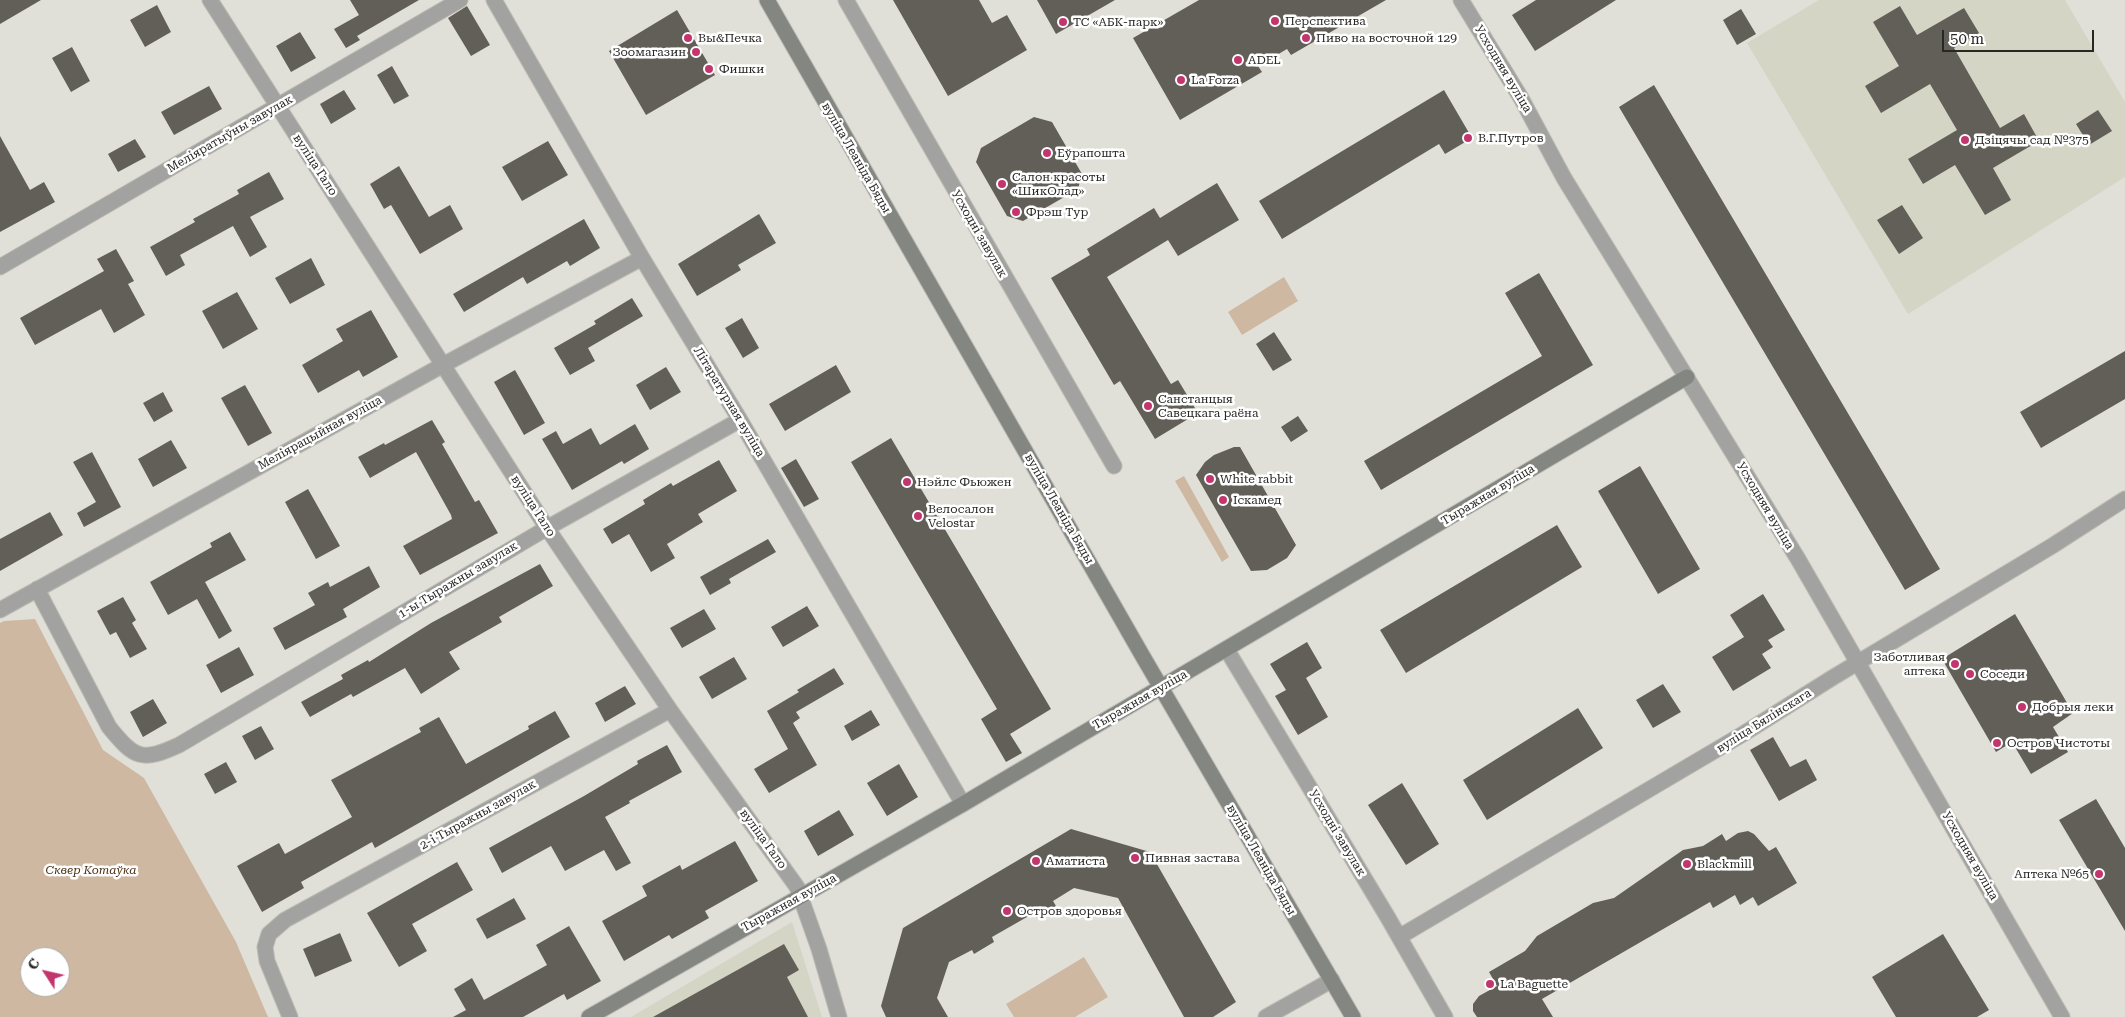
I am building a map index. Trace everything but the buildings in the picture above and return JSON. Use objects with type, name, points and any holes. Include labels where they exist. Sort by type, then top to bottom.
[{"type":"street","name":"вуліца Гало","points":[[210,0],[546,528],[670,710],[797,887],[839,1017]]},
{"type":"street","name":"Меліяратыўны завулак","points":[[0,266],[460,0]]},
{"type":"street","name":"Літаратурная вуліца","points":[[494,0],[642,258],[740,420],[963,804]]},
{"type":"street","name":"вуліца Леаніда Бяды","points":[[766,0],[1353,1017]]},
{"type":"street","name":"Усходні завулак","points":[[846,0],[1114,466]]},
{"type":"street","name":"Усходняя вуліца","points":[[1462,0],[1521,98],[1564,178],[1687,377],[1859,663],[2062,1017]]},
{"type":"street","name":"Меліярацыйная вуліца","points":[[0,610],[443,365],[642,258]]},
{"type":"street","name":"Тыражная вуліца","points":[[589,1017],[963,804],[1687,377]]},
{"type":"street","name":"1-ы Тыражны завулак","points":[[37,589],[109,727],[120,741],[132,751],[145,756],[156,756],[179,745],[546,528],[740,420]]},
{"type":"street","name":"вуліца Бялінскага","points":[[1399,937],[1674,776],[2052,546],[2125,499]]},
{"type":"street","name":"Усходні завулак","points":[[1227,650],[1445,1017]]},
{"type":"street","name":"2-і Тыражны завулак","points":[[290,1017],[267,961],[265,947],[269,934],[285,920],[670,710]]},
{"type":"street","points":[[1266,1017],[1332,980]]},
{"type":"shaded area","name":"Дзіцячы сад №375","points":[[1819,0],[2065,0],[2125,102],[2125,177],[1908,314],[1747,43]]},
{"type":"shaded area","points":[[792,922],[822,1017],[631,1017]]},
{"type":"green space","points":[[1284,277],[1298,301],[1242,335],[1228,312]]},
{"type":"green space","points":[[1184,476],[1229,557],[1222,562],[1175,481]]},
{"type":"green space","name":"Сквер Котаўка","points":[[35,619],[103,750],[144,778],[236,942],[268,1017],[0,1017],[0,623],[4,621]]},
{"type":"green space","points":[[1084,957],[1108,997],[1075,1017],[1014,1017],[1006,1004]]},
{"type":"place","name":"Перспектива","points":[[1275,21]]},
{"type":"place","name":"ТС «АБК-парк»","points":[[1063,22]]},
{"type":"place","name":"Вы&Печка","points":[[688,38]]},
{"type":"place","name":"Пиво на восточной 129","points":[[1306,38]]},
{"type":"place","name":"Зоомагазин","points":[[696,52]]},
{"type":"place","name":"ADEL","points":[[1238,60]]},
{"type":"place","name":"Фишки","points":[[709,69]]},
{"type":"place","name":"La Forza","points":[[1181,80]]},
{"type":"place","name":"В.Г.Путров","points":[[1468,138]]},
{"type":"place","name":"Дзіцячы сад №375","points":[[1965,140]]},
{"type":"place","name":"Еўрапошта","points":[[1047,153]]},
{"type":"place","name":"Салон красоты «ШикОлад»","points":[[1002,184]]},
{"type":"place","name":"Фрэш Тур","points":[[1016,212]]},
{"type":"place","name":"Санстанцыя Савецкага раёна","points":[[1148,406]]},
{"type":"place","name":"White rabbit","points":[[1210,479]]},
{"type":"place","name":"Нэйлс Фьюжен","points":[[907,482]]},
{"type":"place","name":"Іскамед","points":[[1223,500]]},
{"type":"place","name":"Велосалон Velostar","points":[[918,516]]},
{"type":"place","name":"Заботливая аптека","points":[[1955,664]]},
{"type":"place","name":"Соседи","points":[[1970,674]]},
{"type":"place","name":"Добрыя леки","points":[[2022,707]]},
{"type":"place","name":"Остров Чистоты","points":[[1997,743]]},
{"type":"place","name":"Пивная застава","points":[[1135,858]]},
{"type":"place","name":"Аматиста","points":[[1036,861]]},
{"type":"place","name":"Blackmill","points":[[1687,864]]},
{"type":"place","name":"Аптека №65","points":[[2099,874]]},
{"type":"place","name":"Остров здоровья","points":[[1007,911]]},
{"type":"place","name":"La Baguette","points":[[1490,984]]}]
